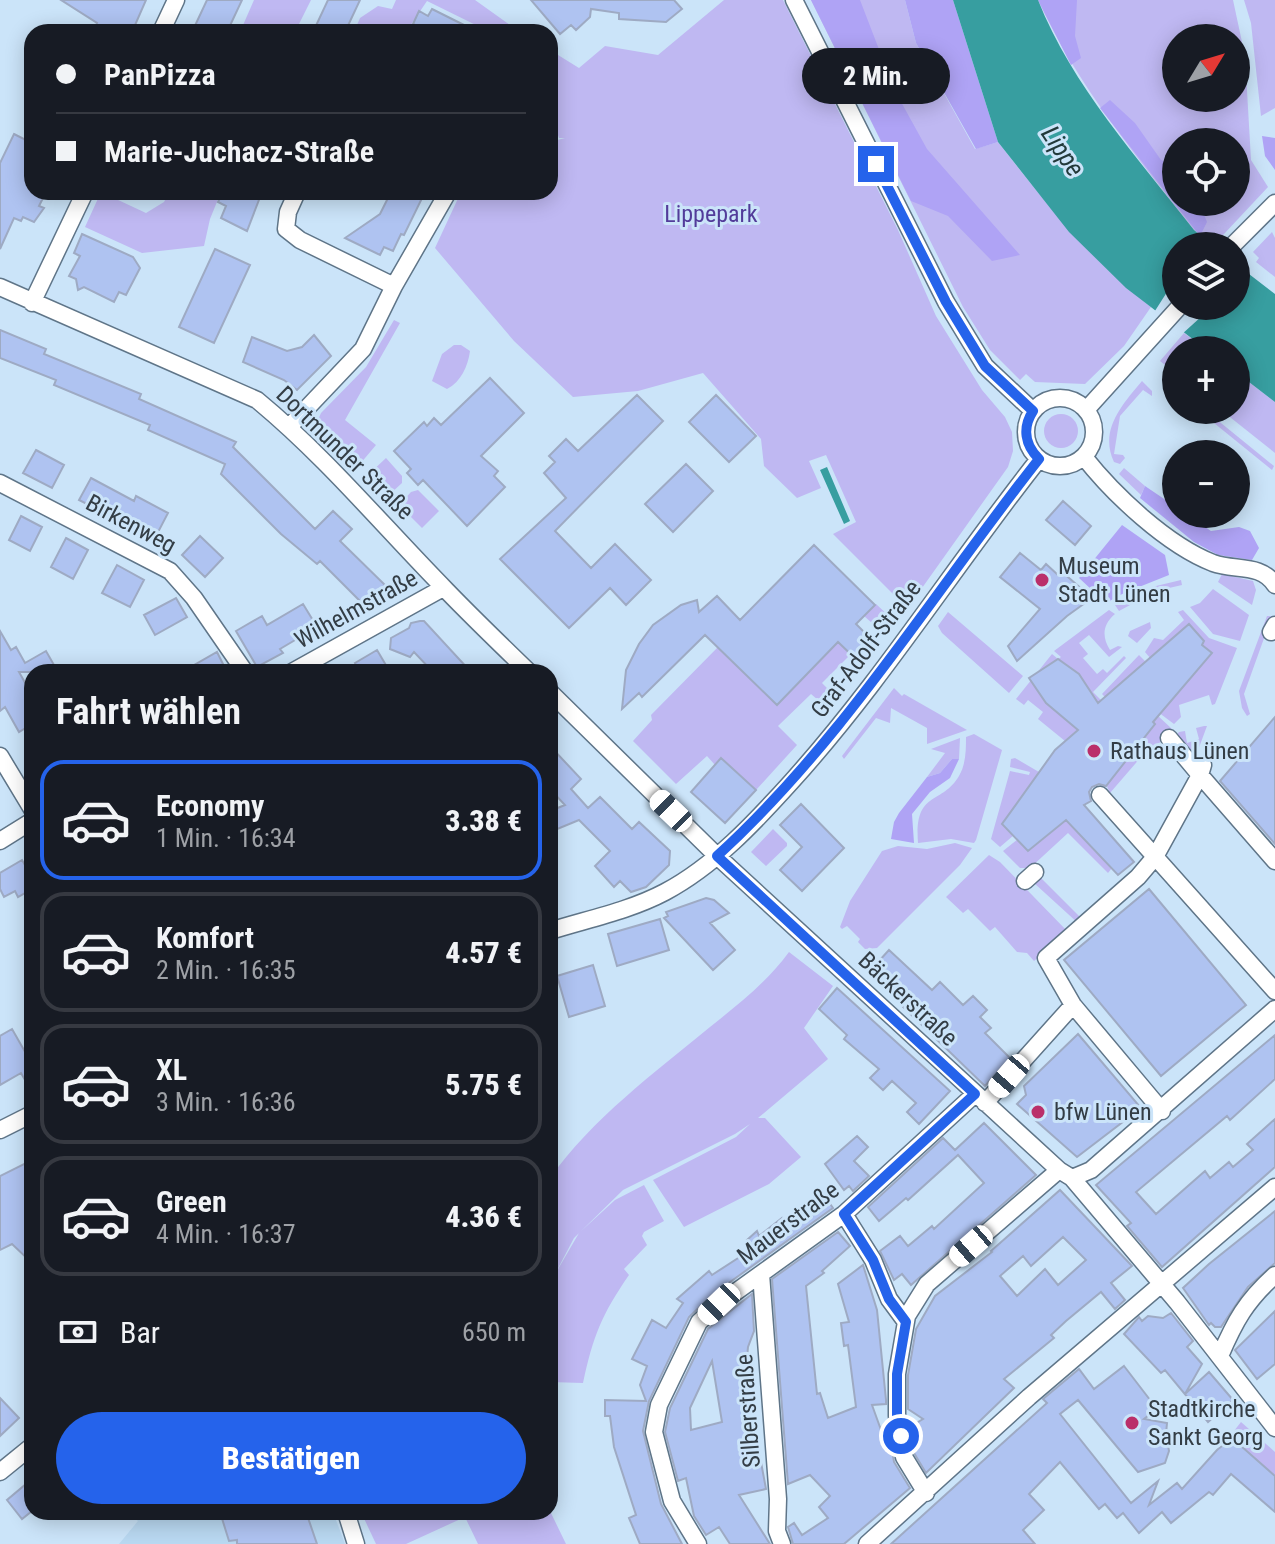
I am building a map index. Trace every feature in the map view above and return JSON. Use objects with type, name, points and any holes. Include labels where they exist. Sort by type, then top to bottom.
[{"type":"street","points":[[165,24],[176,0]]},
{"type":"street","points":[[794,0],[946,302],[985,366],[1033,411]]},
{"type":"street","points":[[32,303],[81,200]]},
{"type":"street","points":[[293,200],[286,229],[300,240],[394,286]]},
{"type":"street","points":[[289,427],[363,349],[394,286],[443,200]]},
{"type":"street","points":[[1244,232],[1275,203]]},
{"type":"street","name":"Dortmunder Straße","points":[[0,287],[257,400],[289,427],[443,588],[521,664]]},
{"type":"street","points":[[1086,410],[1168,320]]},
{"type":"street","points":[[1059,398],[1078,403],[1086,410],[1091,419],[1093,439],[1084,457],[1062,466],[1039,459],[1033,453],[1026,437],[1028,419],[1040,404],[1059,398]]},
{"type":"street","points":[[1084,457],[1099,477],[1185,548],[1216,564],[1269,575],[1275,585]]},
{"type":"street","name":"Graf-Adolf-Straße","points":[[558,929],[639,904],[666,891],[717,856],[757,819],[845,721],[1039,459]]},
{"type":"street","name":"Birkenweg","points":[[0,483],[170,571],[194,598],[239,664]]},
{"type":"street","name":"Wilhelmstraße","points":[[306,664],[443,588]]},
{"type":"street","points":[[558,700],[717,856]]},
{"type":"street","points":[[1169,738],[1201,769],[1253,829],[1275,861]]},
{"type":"street","points":[[0,756],[24,796]]},
{"type":"street","points":[[1162,1111],[1073,1005],[1046,958],[1155,857],[1201,769]]},
{"type":"street","points":[[1100,795],[1275,991]]},
{"type":"street","points":[[0,841],[24,826]]},
{"type":"street","name":"Bäckerstraße","points":[[717,856],[980,1099],[1066,1174],[1162,1284],[1275,1428]]},
{"type":"street","name":"Mauerstraße","points":[[698,1544],[672,1501],[654,1432],[659,1405],[699,1322],[719,1304],[844,1214],[980,1099],[1073,1005]]},
{"type":"street","points":[[926,1493],[904,1457],[897,1416],[897,1374],[906,1322],[927,1284],[1066,1174],[1091,1170],[1275,1009]]},
{"type":"street","points":[[0,1130],[24,1118]]},
{"type":"street","points":[[867,1544],[1029,1397],[1275,1187]]},
{"type":"street","points":[[844,1214],[873,1260],[889,1299],[906,1322]]},
{"type":"street","name":"Silberstraße","points":[[761,1274],[778,1499],[777,1531],[782,1544]]},
{"type":"street","points":[[1220,1356],[1237,1317],[1255,1293],[1275,1275]]},
{"type":"street","points":[[0,1472],[24,1452]]},
{"type":"street","points":[[348,1520],[356,1544]]},
{"type":"shaded area","points":[[811,0],[860,0],[895,91],[927,149],[1020,255],[992,261],[948,216],[911,201]]},
{"type":"shaded area","points":[[905,0],[953,0],[998,142],[976,149],[916,43]]},
{"type":"shaded area","points":[[1038,0],[1077,0],[1075,36],[1081,58],[1071,65]]},
{"type":"shaded area","points":[[1110,100],[1135,123],[1162,160],[1162,187],[1100,108]]},
{"type":"shaded area","points":[[1262,136],[1275,138],[1275,170],[1265,156]]},
{"type":"shaded area","points":[[1184,216],[1205,216],[1207,222],[1202,232],[1197,232]]},
{"type":"shaded area","points":[[1145,486],[1162,498],[1162,516],[1140,498]]},
{"type":"shaded area","points":[[1122,525],[1165,555],[1169,575],[1106,603],[1079,578]]},
{"type":"shaded area","points":[[1177,528],[1207,528],[1211,531],[1242,528],[1250,531],[1259,548],[1252,560],[1218,555]]},
{"type":"shaded area","points":[[952,759],[959,759],[950,778],[930,792],[912,814],[914,843],[891,839],[899,813],[927,777],[940,773]]},
{"type":"shaded area","points":[[336,1520],[345,1544],[119,1544],[138,1521]]},
{"type":"green space","points":[[254,0],[311,0],[299,24],[244,24]]},
{"type":"green space","points":[[396,0],[475,0],[509,24],[474,24],[427,1],[411,24],[357,24],[360,18],[378,6],[392,9]]},
{"type":"green space","name":"Lippepark","points":[[724,0],[783,0],[898,230],[936,316],[1012,432],[1013,451],[1008,467],[922,588],[906,592],[906,607],[833,534],[856,522],[826,455],[809,461],[821,488],[797,498],[764,466],[761,439],[703,373],[638,391],[573,397],[514,341],[435,248],[457,200],[558,200],[558,140],[565,138],[558,135],[558,55],[579,68],[605,46],[658,55]]},
{"type":"green space","points":[[811,0],[905,0],[916,43],[975,149],[998,142],[1089,250],[1151,307],[1124,346],[1085,384],[1035,382],[1026,374],[1020,380],[990,350],[963,307]]},
{"type":"green space","points":[[1038,0],[1233,0],[1238,24],[1162,24],[1162,112],[1248,112],[1249,128],[1162,128],[1162,188],[1071,62]]},
{"type":"green space","points":[[1244,0],[1275,0],[1275,108],[1261,116],[1251,23]]},
{"type":"green space","points":[[1250,143],[1251,160],[1268,187],[1250,206]]},
{"type":"green space","points":[[97,200],[118,200],[146,213],[165,200],[218,200],[204,246],[142,253],[85,227]]},
{"type":"green space","points":[[1183,216],[1241,216],[1226,232],[1194,230]]},
{"type":"green space","points":[[1272,232],[1275,238],[1275,277],[1256,262],[1259,258],[1253,252]]},
{"type":"green space","points":[[394,320],[400,323],[345,420],[376,445],[360,464],[317,422],[321,413],[366,367]]},
{"type":"green space","points":[[454,345],[461,345],[470,351],[463,373],[447,389],[432,381],[442,354]]},
{"type":"green space","points":[[1142,381],[1152,391],[1152,396],[1143,390],[1120,416],[1114,454],[1125,458],[1120,464],[1114,462],[1110,450],[1111,429],[1120,409]]},
{"type":"green space","points":[[1250,383],[1275,402],[1275,453],[1239,424],[1250,424]]},
{"type":"green space","points":[[1061,414],[1073,419],[1078,431],[1073,443],[1061,448],[1049,443],[1044,431],[1049,419]]},
{"type":"green space","points":[[1215,424],[1222,424],[1242,440],[1235,440]]},
{"type":"green space","points":[[1250,447],[1274,466],[1272,470],[1250,452]]},
{"type":"green space","points":[[386,458],[402,476],[402,483],[389,495],[369,474]]},
{"type":"green space","points":[[1124,468],[1145,486],[1141,495],[1119,474]]},
{"type":"green space","points":[[418,490],[439,511],[422,528],[399,505],[411,492]]},
{"type":"green space","points":[[1222,574],[1253,581],[1256,590],[1252,605],[1218,582]]},
{"type":"green space","points":[[1181,580],[1182,585],[1156,591],[1119,611],[1115,605],[1156,586]]},
{"type":"green space","points":[[1213,589],[1249,615],[1240,641],[1213,634],[1190,607],[1200,603]]},
{"type":"green space","points":[[876,604],[891,618],[880,630],[864,616]]},
{"type":"green space","points":[[1109,610],[1115,614],[1106,627],[1106,640],[1110,650],[1122,647],[1109,657],[1089,635],[1079,643],[1088,654],[1083,658],[1097,674],[1103,669],[1107,673],[1124,656],[1126,658],[1093,692],[1103,702],[1099,706],[1079,674],[1058,659],[1061,657],[1054,651]]},
{"type":"green space","points":[[1183,610],[1209,638],[1237,648],[1215,704],[1212,705],[1209,695],[1179,705],[1181,717],[1174,724],[1158,712],[1212,653],[1202,645],[1204,641],[1189,624],[1151,659],[1145,652],[1154,638],[1163,640],[1184,620],[1178,612]]},
{"type":"green space","points":[[948,612],[1023,676],[1009,693],[942,633],[938,626]]},
{"type":"green space","points":[[1267,616],[1272,616],[1244,694],[1250,714],[1247,716],[1239,691]]},
{"type":"green space","points":[[1150,622],[1151,628],[1137,643],[1128,636],[1130,631]]},
{"type":"green space","points":[[838,642],[851,654],[822,683],[828,689],[818,700],[811,694],[778,726],[797,745],[756,790],[721,759],[715,765],[707,756],[676,784],[633,741],[652,720],[651,715],[718,647],[777,705]]},
{"type":"green space","points":[[1052,654],[1058,659],[1032,681],[1046,703],[1078,730],[1065,741],[1038,719],[1043,712],[1028,700],[1024,705],[1016,699]]},
{"type":"green space","points":[[1139,655],[1148,664],[1137,669],[1105,697],[1102,694]]},
{"type":"green space","points":[[894,688],[902,696],[904,694],[967,730],[927,744],[927,728],[891,708],[890,723],[876,718],[844,759],[842,756]]},
{"type":"green space","points":[[1156,714],[1172,729],[1152,751],[1148,749],[1110,793],[1105,782],[1155,725],[1151,721]]},
{"type":"green space","points":[[1207,726],[1194,761],[1173,739],[1179,732],[1185,731],[1187,743],[1199,739],[1196,728]]},
{"type":"green space","points":[[974,734],[1002,750],[976,840],[974,843],[951,839],[918,843],[918,826],[924,806],[959,776],[966,752],[966,737]]},
{"type":"green space","points":[[960,738],[959,759],[952,759],[940,773],[927,777],[945,753],[931,749]]},
{"type":"green space","points":[[1015,758],[1039,772],[1002,824],[1014,835],[1000,847],[991,839],[1010,771],[1029,775],[1030,772],[1010,767],[1011,759]]},
{"type":"green space","points":[[1071,816],[1074,829],[1112,868],[1108,873],[1068,833],[1030,868],[1020,868],[1003,851],[1018,839],[1028,851]]},
{"type":"green space","points":[[773,829],[787,846],[766,866],[751,852]]},
{"type":"green space","points":[[955,843],[972,848],[960,865],[877,948],[865,949],[847,926],[840,927],[850,901],[882,851],[898,846],[927,849]]},
{"type":"green space","points":[[989,855],[1000,862],[1068,932],[1034,961],[1027,953],[1017,952],[995,927],[990,931],[968,909],[963,913],[946,897]]},
{"type":"green space","points":[[1040,877],[1083,920],[1079,924],[1034,883]]},
{"type":"green space","points":[[789,952],[833,986],[804,1028],[828,1059],[758,1118],[765,1118],[801,1157],[769,1184],[684,1227],[653,1180],[736,1137],[750,1124],[623,1190],[581,1232],[615,1200],[644,1185],[664,1221],[644,1232],[642,1236],[647,1245],[624,1269],[629,1275],[600,1326],[583,1383],[558,1382],[558,1269],[579,1233],[558,1268],[558,1168],[604,1116],[752,992]]},
{"type":"green space","points":[[1241,1422],[1275,1452],[1275,1476],[1230,1436]]},
{"type":"green space","points":[[365,1520],[458,1520],[406,1544],[376,1544]]},
{"type":"green space","points":[[466,1520],[554,1520],[566,1544],[478,1544]]},
{"type":"water","name":"Lippe","points":[[953,0],[1038,0],[1052,32],[1088,92],[1162,190],[1162,216],[1183,216],[1196,232],[1162,232],[1162,316],[1126,288],[1069,232],[998,142]]},
{"type":"water","points":[[1250,275],[1275,294],[1275,402],[1250,383],[1250,336],[1189,336],[1168,320],[1250,320]]},
{"type":"water","points":[[827,467],[850,521],[844,524],[820,470]]},
{"type":"pier","points":[[1162,300],[1162,320],[1198,320],[1181,335],[1153,314]]},
{"type":"building","points":[[61,0],[146,0],[136,24],[97,23]]},
{"type":"building","points":[[207,0],[242,0],[231,24],[196,24]]},
{"type":"building","points":[[328,0],[360,0],[349,24],[317,24]]},
{"type":"building","points":[[531,0],[674,0],[682,9],[666,22],[619,19],[619,13],[591,9],[590,17],[576,30],[571,25],[560,34],[558,24],[551,24]]},
{"type":"building","points":[[432,9],[462,24],[413,24],[419,11],[428,16]]},
{"type":"building","points":[[14,134],[24,139],[24,200],[42,200],[39,206],[44,208],[34,222],[23,217],[21,221],[14,218],[0,249],[0,163]]},
{"type":"building","points":[[259,200],[247,231],[221,218],[226,206],[218,202]]},
{"type":"building","points":[[387,200],[421,200],[393,251],[384,247],[380,255],[345,238],[380,214]]},
{"type":"building","points":[[82,234],[133,257],[140,268],[126,295],[119,292],[114,302],[84,287],[78,290],[76,279],[69,276],[80,256],[74,253]]},
{"type":"building","points":[[215,249],[250,265],[214,343],[179,327]]},
{"type":"building","points":[[0,330],[46,349],[44,354],[141,394],[139,399],[236,442],[233,447],[315,529],[333,511],[352,529],[340,541],[389,589],[368,609],[320,561],[317,564],[281,534],[221,474],[225,464],[148,430],[150,425],[54,385],[56,380],[0,358]]},
{"type":"building","points":[[314,335],[331,356],[297,390],[284,380],[243,362],[252,337],[287,351],[302,347]]},
{"type":"building","points":[[490,378],[524,413],[481,456],[498,471],[494,476],[505,487],[467,526],[423,480],[418,485],[407,473],[411,469],[394,451],[424,422],[427,426],[434,418],[441,425]]},
{"type":"building","points":[[637,395],[663,421],[555,531],[591,568],[615,544],[651,580],[626,605],[610,588],[569,628],[500,559],[566,498],[544,473],[555,462],[549,456],[566,439],[578,451]]},
{"type":"building","points":[[716,395],[756,436],[729,462],[689,422]]},
{"type":"building","points":[[36,450],[64,465],[52,488],[23,473]]},
{"type":"building","points":[[686,464],[713,491],[673,532],[645,504]]},
{"type":"building","points":[[91,478],[134,501],[136,496],[168,513],[155,538],[79,500]]},
{"type":"building","points":[[1063,501],[1091,526],[1075,545],[1046,520]]},
{"type":"building","points":[[21,516],[42,527],[30,551],[9,540]]},
{"type":"building","points":[[200,536],[223,558],[205,577],[182,555]]},
{"type":"building","points":[[66,538],[88,550],[73,579],[51,567]]},
{"type":"building","points":[[814,545],[875,605],[856,624],[878,646],[861,664],[838,642],[777,705],[705,635],[642,697],[639,693],[622,709],[626,670],[653,625],[681,605],[697,600],[699,612],[717,596],[740,620]]},
{"type":"building","points":[[1020,553],[1041,570],[1046,564],[1058,575],[1061,571],[1092,598],[1017,661],[1008,646],[1040,609],[1000,577]]},
{"type":"building","points":[[117,565],[144,580],[130,607],[102,593]]},
{"type":"building","points":[[176,598],[187,617],[155,635],[144,615]]},
{"type":"building","points":[[303,604],[317,627],[280,649],[283,653],[263,664],[255,664],[236,631],[262,616],[267,625]]},
{"type":"building","points":[[424,621],[464,664],[425,664],[414,652],[410,657],[390,649],[391,638],[409,628],[411,623]]},
{"type":"building","name":"Rathaus Lünen","points":[[1189,624],[1204,641],[1202,645],[1212,653],[1153,722],[1155,724],[1106,786],[1099,784],[1092,787],[1089,792],[1091,801],[1084,805],[1134,862],[1118,875],[1066,820],[1028,851],[1002,824],[1055,750],[1078,730],[1046,703],[1029,678],[1058,659],[1079,674],[1098,703]]},
{"type":"building","points":[[0,631],[11,650],[16,647],[25,663],[46,651],[53,664],[24,664],[24,672],[19,672],[24,681],[24,729],[19,732],[5,707],[0,711]]},
{"type":"building","points":[[377,650],[385,664],[356,664]]},
{"type":"building","points":[[217,652],[223,664],[196,664]]},
{"type":"building","points":[[1275,717],[1275,844],[1220,781]]},
{"type":"building","points":[[558,755],[581,779],[571,789],[588,808],[600,797],[632,829],[639,822],[670,851],[669,865],[646,887],[631,892],[620,881],[614,887],[595,866],[610,851],[579,820],[558,829],[558,808],[565,805],[558,798]]},
{"type":"building","points":[[721,758],[756,790],[725,823],[691,792]]},
{"type":"building","points":[[801,804],[844,848],[802,891],[780,870],[802,847],[780,825]]},
{"type":"building","points":[[22,860],[24,894],[18,897],[15,891],[4,897],[0,889],[0,873]]},
{"type":"building","points":[[1149,889],[1246,1005],[1161,1076],[1064,960]]},
{"type":"building","points":[[706,898],[714,900],[729,913],[710,923],[735,950],[713,970],[664,918],[668,916],[666,912]]},
{"type":"building","points":[[660,919],[669,950],[617,966],[608,934]]},
{"type":"building","points":[[889,950],[932,990],[940,982],[963,1005],[973,996],[987,1010],[980,1017],[991,1028],[985,1033],[1010,1058],[985,1086],[868,973]]},
{"type":"building","points":[[593,965],[605,1006],[569,1017],[558,976]]},
{"type":"building","points":[[837,988],[950,1091],[919,1124],[907,1112],[916,1103],[892,1081],[883,1090],[870,1078],[879,1069],[844,1039],[847,1035],[819,1009]]},
{"type":"building","points":[[12,1029],[24,1050],[24,1078],[21,1073],[0,1085],[0,1036]]},
{"type":"building","points":[[1078,1034],[1141,1108],[1077,1157],[1017,1104],[1026,1095],[1024,1086]]},
{"type":"building","points":[[1275,1035],[1275,1079],[1230,1120],[1227,1116],[1136,1192],[1156,1214],[1205,1171],[1210,1178],[1229,1162],[1233,1167],[1253,1150],[1247,1144],[1275,1119],[1275,1167],[1162,1267],[1127,1226],[1131,1223],[1096,1185]]},
{"type":"building","points":[[984,1123],[1036,1175],[911,1285],[902,1274],[894,1280],[880,1251],[900,1236],[908,1246],[932,1226],[934,1229],[984,1183],[958,1155],[908,1200],[906,1198],[879,1221],[868,1207],[943,1138],[955,1150]]},
{"type":"building","points":[[857,1136],[868,1147],[854,1161],[869,1176],[853,1191],[849,1186],[844,1190],[825,1164]]},
{"type":"building","points":[[24,1164],[24,1255],[12,1244],[0,1250],[0,1176]]},
{"type":"building","points":[[1060,1190],[1132,1266],[1111,1283],[1125,1300],[1115,1309],[1101,1292],[1066,1321],[1051,1335],[1054,1338],[1004,1379],[1014,1388],[926,1473],[914,1453],[910,1427],[923,1419],[908,1409],[908,1375],[916,1329],[935,1296]],"holes":[[[1063,1237],[1086,1260],[1058,1285],[1045,1269],[1017,1296],[1000,1276],[1023,1256],[1031,1266]]]},
{"type":"building","points":[[828,1201],[833,1208],[712,1295],[689,1317],[649,1401],[643,1431],[661,1504],[682,1544],[640,1544],[629,1518],[636,1515],[614,1447],[610,1416],[605,1416],[605,1400],[646,1401],[640,1385],[647,1366],[632,1359],[652,1320],[666,1328],[683,1303],[677,1299],[709,1271],[712,1275],[752,1249],[747,1240],[757,1231],[759,1236],[782,1218],[785,1222],[800,1210],[804,1217]]},
{"type":"building","points":[[1275,1211],[1275,1263],[1248,1287],[1221,1327],[1209,1325],[1183,1288]]},
{"type":"building","points":[[838,1232],[850,1246],[822,1271],[824,1273],[806,1286],[817,1394],[820,1393],[828,1418],[856,1407],[848,1345],[844,1346],[841,1323],[849,1322],[838,1284],[863,1265],[877,1310],[886,1400],[886,1404],[872,1405],[885,1441],[890,1438],[894,1462],[910,1488],[844,1544],[793,1544],[788,1527],[794,1523],[802,1535],[828,1518],[819,1507],[830,1496],[810,1475],[788,1484],[772,1279]]},
{"type":"building","points":[[752,1294],[754,1331],[748,1347],[744,1391],[752,1414],[766,1489],[739,1495],[770,1544],[730,1544],[719,1527],[706,1535],[694,1516],[686,1478],[678,1481],[665,1432],[670,1408],[708,1329]],"holes":[[[712,1361],[722,1422],[691,1430],[690,1408]]]},
{"type":"building","points":[[1275,1311],[1275,1364],[1257,1379],[1235,1350]]},
{"type":"building","points":[[1171,1313],[1193,1341],[1187,1347],[1202,1364],[1185,1394],[1209,1372],[1233,1400],[1208,1422],[1165,1370],[1161,1373],[1124,1334],[1139,1317],[1142,1321],[1148,1316],[1163,1318]]},
{"type":"building","points":[[1124,1366],[1157,1409],[1144,1419],[1167,1423],[1169,1451],[1165,1463],[1138,1472],[1078,1400],[1060,1414],[1131,1503],[1158,1481],[1149,1505],[1177,1483],[1182,1489],[1232,1438],[1275,1476],[1275,1512],[1231,1474],[1213,1495],[1209,1492],[1171,1523],[1162,1512],[1139,1533],[1123,1513],[1117,1518],[1105,1504],[1099,1509],[1060,1462],[1029,1494],[1044,1510],[1023,1530],[1035,1544],[891,1544],[1047,1403],[1043,1399],[1079,1369],[1094,1389]]},
{"type":"building","points":[[0,1398],[19,1418],[0,1436]]},
{"type":"building","points":[[24,1486],[24,1517],[22,1519],[7,1500]]},
{"type":"building","points":[[222,1520],[309,1520],[317,1544],[237,1544],[237,1540],[229,1541]]},
{"type":"place","name":"Museum Stadt Lünen","points":[[1042,580]]},
{"type":"place","name":"Rathaus Lünen","points":[[1094,751]]},
{"type":"place","name":"bfw Lünen","points":[[1038,1112]]},
{"type":"place","name":"Stadtkirche Sankt Georg","points":[[1132,1423]]},
{"type":"route","points":[[876,164],[946,302],[985,366],[1033,411],[1028,419],[1026,437],[1039,459],[845,721],[757,819],[717,856],[975,1094],[844,1214],[873,1260],[889,1299],[906,1322],[897,1374],[897,1416],[901,1436]]}]
